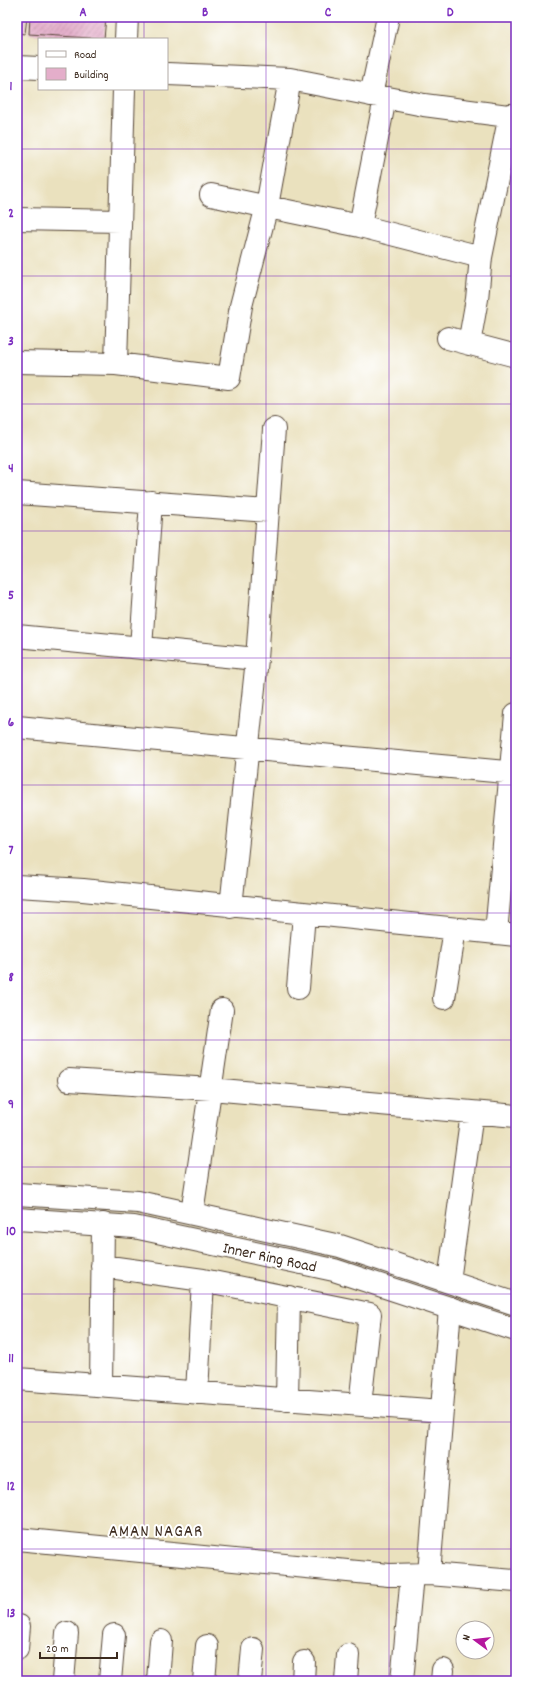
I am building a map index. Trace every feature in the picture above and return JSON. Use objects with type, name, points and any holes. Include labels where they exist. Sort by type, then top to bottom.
[{"type":"street","points":[[126,38],[127,17]]},
{"type":"street","points":[[360,226],[388,17]]},
{"type":"street","points":[[17,67],[38,68]]},
{"type":"street","points":[[168,74],[290,79],[424,106],[513,116],[481,257],[477,298],[469,344]]},
{"type":"street","points":[[17,362],[116,364],[229,378],[241,306],[267,206],[290,79]]},
{"type":"street","points":[[116,364],[124,90]]},
{"type":"street","points":[[211,195],[360,226],[481,257]]},
{"type":"street","points":[[17,219],[120,221]]},
{"type":"street","points":[[448,338],[516,356]]},
{"type":"street","points":[[231,906],[257,659],[274,429]]},
{"type":"street","points":[[17,492],[268,511]]},
{"type":"street","points":[[141,648],[151,502]]},
{"type":"street","points":[[17,636],[257,659]]},
{"type":"street","points":[[17,886],[83,890],[506,934],[516,714]]},
{"type":"street","points":[[17,728],[514,773]]},
{"type":"street","points":[[298,988],[304,914]]},
{"type":"street","points":[[444,998],[455,929]]},
{"type":"street","points":[[192,1214],[222,1010]]},
{"type":"street","points":[[69,1080],[211,1089],[516,1116]]},
{"type":"street","points":[[448,1281],[472,1113]]},
{"type":"street","name":"Inner Ring Road","points":[[17,1194],[138,1202],[340,1246],[516,1304]]},
{"type":"street","name":"Inner Ring Road","points":[[17,1219],[134,1227],[334,1270],[516,1330]]},
{"type":"street","points":[[101,1386],[103,1224]]},
{"type":"street","points":[[102,1266],[203,1280],[370,1314],[360,1405]]},
{"type":"street","points":[[197,1393],[203,1280]]},
{"type":"street","points":[[287,1400],[289,1297]]},
{"type":"street","points":[[402,1681],[420,1575],[442,1411],[450,1308]]},
{"type":"street","points":[[17,1379],[442,1411]]},
{"type":"street","points":[[17,1539],[381,1574],[516,1581]]},
{"type":"street","points":[[17,1649],[19,1626]]},
{"type":"street","points":[[63,1681],[67,1633]]},
{"type":"street","points":[[110,1681],[114,1635]]},
{"type":"street","points":[[158,1681],[161,1641]]},
{"type":"street","points":[[204,1681],[207,1646]]},
{"type":"street","points":[[250,1681],[253,1650]]},
{"type":"street","points":[[346,1681],[348,1655]]},
{"type":"building","points":[[17,17],[27,17],[25,34],[17,33]]},
{"type":"building","points":[[30,17],[106,17],[104,38],[29,34]]},
{"type":"district","name":"AMAN NAGAR","points":[[156,1530]]}]
